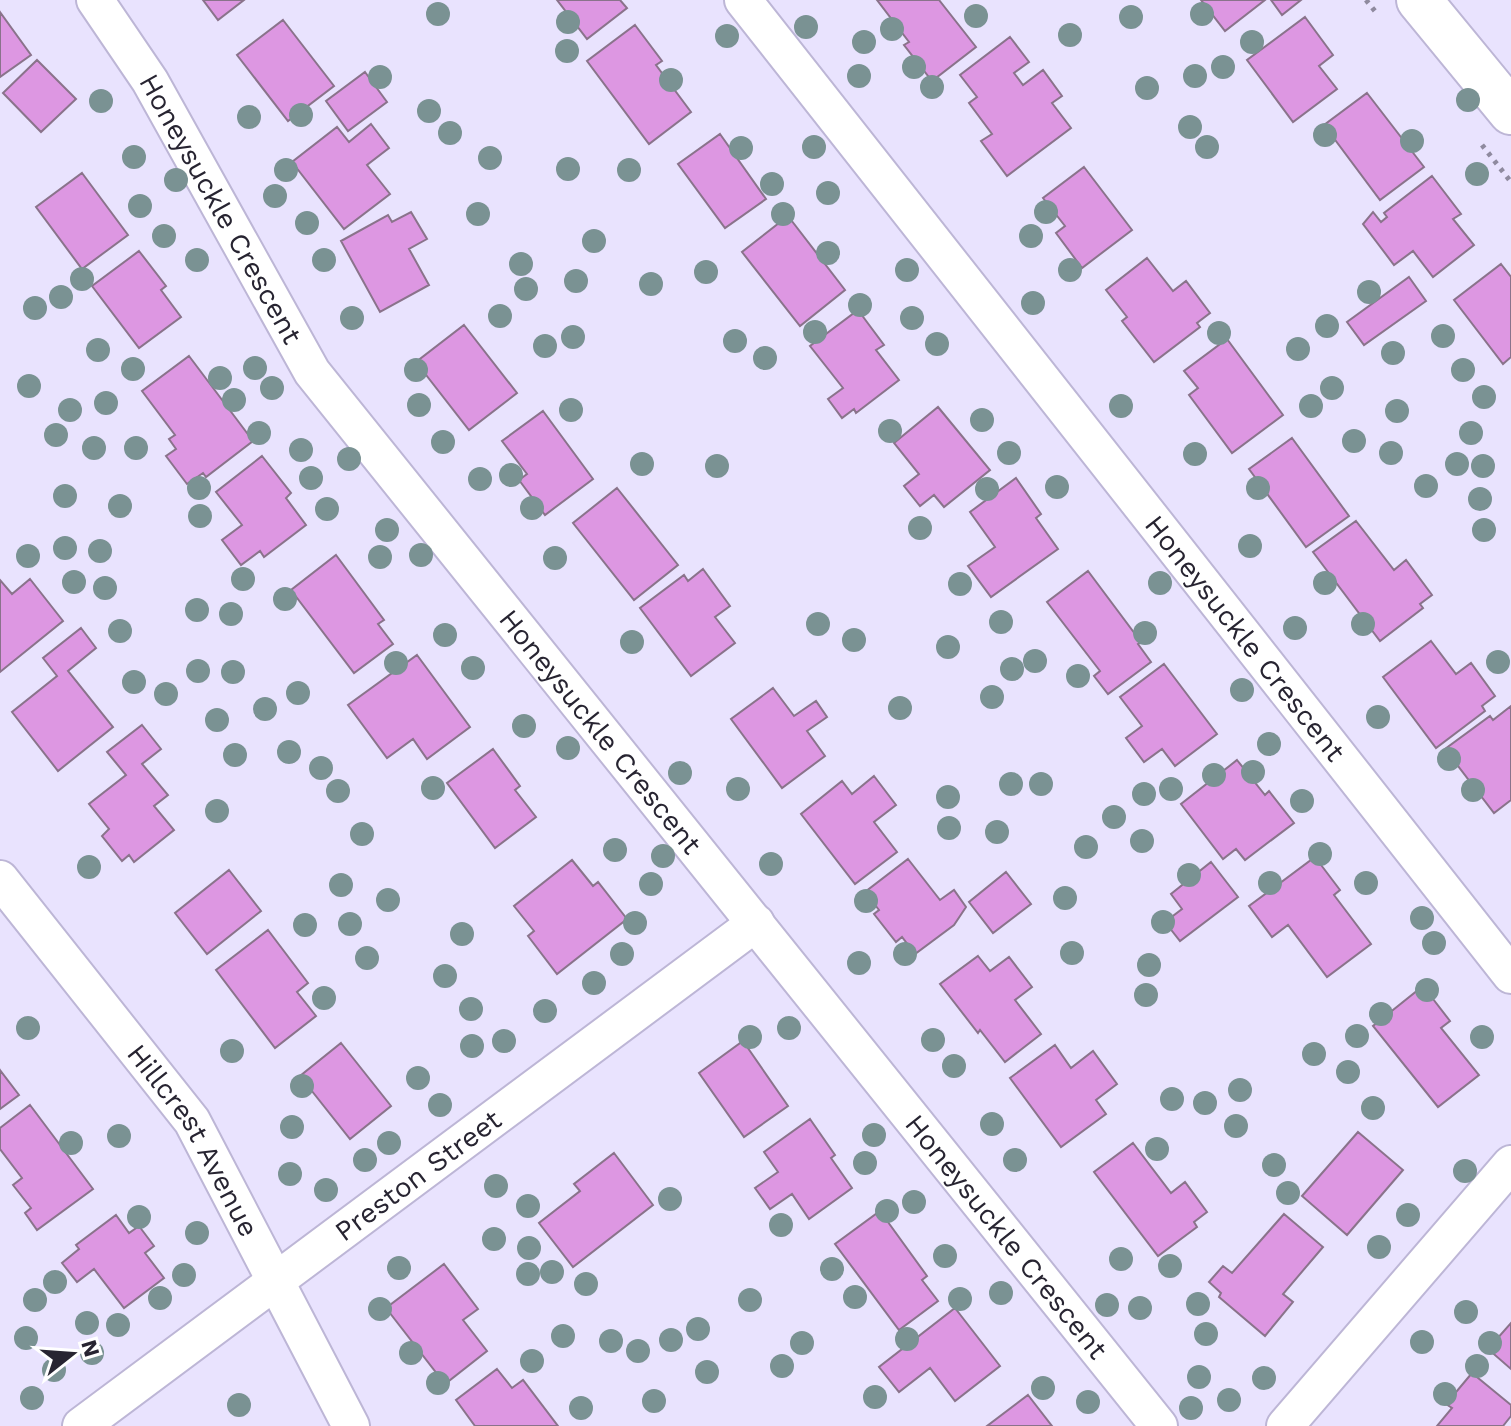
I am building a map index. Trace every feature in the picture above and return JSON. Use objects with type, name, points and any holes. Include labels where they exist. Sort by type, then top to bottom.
[{"type":"street","name":"Honeysuckle Crescent","points":[[95,0],[150,81],[312,372],[1159,1426]]},
{"type":"street","name":"Honeysuckle Crescent","points":[[743,0],[1511,975]]},
{"type":"street","points":[[1419,0],[1511,112]]},
{"type":"street","name":"Hillcrest Avenue","points":[[0,879],[192,1121],[351,1426]]},
{"type":"street","name":"Preston Street","points":[[81,1426],[756,923]]},
{"type":"street","points":[[1285,1426],[1511,1164]]},
{"type":"building","points":[[203,0],[244,0],[218,20]]},
{"type":"building","points":[[557,0],[620,0],[627,8],[587,39]]},
{"type":"building","points":[[877,0],[939,0],[976,47],[932,81],[904,45],[909,42]]},
{"type":"building","points":[[1201,0],[1265,0],[1225,31]]},
{"type":"building","points":[[1271,0],[1301,0],[1282,15]]},
{"type":"building","points":[[0,12],[31,55],[0,77]]},
{"type":"building","points":[[1305,17],[1333,55],[1319,66],[1337,89],[1293,122],[1247,60]]},
{"type":"building","points":[[283,20],[334,86],[288,121],[237,55]]},
{"type":"building","points":[[635,25],[662,61],[656,65],[691,112],[649,144],[587,61]]},
{"type":"building","points":[[1010,37],[1029,62],[1014,73],[1023,85],[1043,70],[1062,96],[1052,103],[1071,128],[1007,176],[981,141],[992,134],[969,103],[977,97],[960,75]]},
{"type":"building","points":[[37,60],[76,99],[41,132],[3,93]]},
{"type":"building","points":[[365,72],[387,102],[348,131],[326,101]]},
{"type":"building","points":[[1367,93],[1424,167],[1380,200],[1324,125]]},
{"type":"building","points":[[371,124],[389,148],[367,165],[390,194],[344,229],[292,162],[337,127],[349,142]]},
{"type":"building","points":[[720,134],[766,199],[725,228],[678,164]]},
{"type":"building","points":[[1084,167],[1132,230],[1082,268],[1056,233],[1065,226],[1043,198]]},
{"type":"building","points":[[82,173],[128,235],[82,269],[36,207]]},
{"type":"building","points":[[1432,176],[1461,214],[1453,219],[1474,245],[1433,277],[1413,251],[1394,265],[1363,224],[1373,212],[1381,222],[1387,217],[1384,213]]},
{"type":"building","points":[[411,212],[427,239],[409,249],[429,285],[380,312],[341,241],[388,215],[392,222]]},
{"type":"building","points":[[788,216],[845,290],[800,326],[742,252]]},
{"type":"building","points":[[139,251],[166,286],[161,290],[181,317],[139,348],[92,286]]},
{"type":"building","points":[[1147,258],[1173,291],[1186,281],[1210,313],[1197,323],[1200,327],[1154,362],[1122,321],[1127,317],[1106,290]]},
{"type":"building","points":[[1501,264],[1511,277],[1511,357],[1503,364],[1454,300]]},
{"type":"building","points":[[1409,277],[1426,301],[1364,345],[1347,322]]},
{"type":"building","points":[[858,310],[884,345],[876,350],[899,380],[856,413],[854,409],[842,418],[828,399],[843,388],[810,346]]},
{"type":"building","points":[[464,325],[517,393],[469,430],[416,362]]},
{"type":"building","points":[[1227,339],[1283,415],[1232,453],[1189,395],[1198,388],[1184,371]]},
{"type":"building","points":[[189,356],[253,441],[206,477],[203,473],[187,484],[166,456],[176,449],[169,439],[175,435],[142,391]]},
{"type":"building","points":[[938,407],[990,470],[944,507],[934,495],[920,506],[904,486],[919,474],[894,443]]},
{"type":"building","points":[[543,411],[593,479],[545,515],[519,480],[527,474],[502,441]]},
{"type":"building","points":[[1292,438],[1349,516],[1306,547],[1249,469]]},
{"type":"building","points":[[262,456],[291,493],[286,498],[306,525],[264,557],[260,551],[241,565],[222,540],[242,525],[216,492]]},
{"type":"building","points":[[1016,478],[1041,514],[1036,518],[1058,549],[991,597],[968,566],[995,547],[970,512]]},
{"type":"building","points":[[617,488],[678,565],[634,600],[573,523]]},
{"type":"building","points":[[1356,521],[1394,570],[1406,560],[1432,595],[1420,604],[1423,608],[1380,641],[1313,552]]},
{"type":"building","points":[[336,555],[384,620],[378,624],[393,644],[354,673],[291,590]]},
{"type":"building","points":[[703,569],[730,606],[715,617],[735,643],[691,676],[640,608],[684,575],[688,581]]},
{"type":"building","points":[[1088,571],[1141,642],[1138,644],[1151,662],[1108,694],[1094,676],[1100,671],[1047,602]]},
{"type":"building","points":[[30,579],[63,621],[0,672],[0,580],[12,594]]},
{"type":"building","points":[[81,628],[96,648],[68,671],[113,727],[58,771],[12,712],[57,676],[43,658]]},
{"type":"building","points":[[1431,641],[1456,674],[1471,663],[1495,696],[1482,706],[1485,711],[1436,748],[1383,677]]},
{"type":"building","points":[[417,655],[470,727],[427,759],[413,739],[387,758],[348,705]]},
{"type":"building","points":[[1164,664],[1217,734],[1175,766],[1162,749],[1144,762],[1126,738],[1142,726],[1120,697]]},
{"type":"building","points":[[773,688],[794,716],[816,701],[827,717],[807,731],[825,756],[782,788],[731,719]]},
{"type":"building","points":[[1511,706],[1511,800],[1494,813],[1445,749],[1490,716],[1493,720]]},
{"type":"building","points":[[142,725],[161,749],[142,764],[168,795],[154,806],[174,830],[134,862],[129,855],[122,861],[102,836],[109,829],[89,804],[126,775],[107,752]]},
{"type":"building","points":[[493,749],[520,786],[515,790],[536,817],[495,848],[447,783]]},
{"type":"building","points":[[1237,760],[1265,795],[1269,791],[1294,823],[1245,860],[1236,849],[1223,859],[1181,804]]},
{"type":"building","points":[[874,776],[896,805],[874,822],[897,852],[855,884],[801,814],[842,781],[852,794]]},
{"type":"building","points":[[1315,857],[1340,890],[1334,895],[1371,944],[1327,977],[1288,925],[1272,937],[1249,906]]},
{"type":"building","points":[[908,859],[940,900],[954,890],[966,907],[954,925],[915,954],[902,937],[896,942],[874,914],[879,910],[865,892]]},
{"type":"building","points":[[572,860],[593,886],[598,882],[627,919],[557,974],[528,936],[534,931],[514,906]]},
{"type":"building","points":[[1211,862],[1238,897],[1180,941],[1165,922],[1182,909],[1171,894]]},
{"type":"building","points":[[229,870],[261,911],[207,954],[175,913]]},
{"type":"building","points":[[1006,872],[1031,904],[993,933],[969,902]]},
{"type":"building","points":[[268,930],[308,983],[297,992],[316,1016],[275,1048],[216,970]]},
{"type":"building","points":[[978,956],[990,971],[1009,957],[1032,987],[1015,1000],[1041,1034],[1005,1062],[940,984]]},
{"type":"building","points":[[1423,986],[1450,1021],[1441,1028],[1479,1075],[1438,1107],[1373,1026]]},
{"type":"building","points":[[743,1041],[788,1106],[744,1137],[699,1073]]},
{"type":"building","points":[[341,1043],[391,1106],[350,1139],[300,1076]]},
{"type":"building","points":[[1055,1045],[1071,1068],[1093,1051],[1117,1084],[1096,1100],[1106,1114],[1061,1147],[1010,1078]]},
{"type":"building","points":[[0,1070],[19,1095],[0,1109]]},
{"type":"building","points":[[30,1105],[93,1189],[37,1230],[25,1213],[31,1208],[13,1185],[22,1178],[0,1149],[0,1128]]},
{"type":"building","points":[[810,1119],[835,1155],[831,1158],[852,1188],[809,1219],[792,1194],[770,1209],[755,1188],[778,1172],[764,1152]]},
{"type":"building","points":[[1358,1132],[1403,1170],[1347,1235],[1302,1196]]},
{"type":"building","points":[[1133,1143],[1171,1193],[1185,1182],[1207,1212],[1194,1222],[1197,1227],[1158,1256],[1094,1172]]},
{"type":"building","points":[[614,1153],[653,1205],[573,1267],[539,1223],[580,1191],[574,1184]]},
{"type":"building","points":[[880,1211],[927,1276],[922,1280],[938,1301],[899,1330],[835,1244]]},
{"type":"building","points":[[1284,1214],[1323,1247],[1283,1294],[1293,1302],[1265,1336],[1219,1297],[1221,1293],[1209,1282],[1223,1266],[1232,1273]]},
{"type":"building","points":[[116,1215],[129,1233],[139,1226],[154,1246],[145,1253],[164,1278],[124,1308],[94,1269],[77,1282],[62,1263],[79,1249],[76,1245]]},
{"type":"building","points":[[444,1264],[478,1309],[463,1320],[487,1351],[445,1384],[386,1308]]},
{"type":"building","points":[[955,1308],[1000,1366],[955,1401],[930,1368],[899,1392],[879,1367]]},
{"type":"building","points":[[1511,1323],[1511,1369],[1488,1349]]},
{"type":"building","points":[[497,1369],[512,1388],[523,1380],[558,1426],[475,1426],[456,1400]]},
{"type":"building","points":[[1472,1373],[1511,1405],[1511,1416],[1503,1426],[1437,1426],[1452,1408],[1446,1404]]},
{"type":"building","points":[[1028,1395],[1052,1426],[987,1426]]}]
